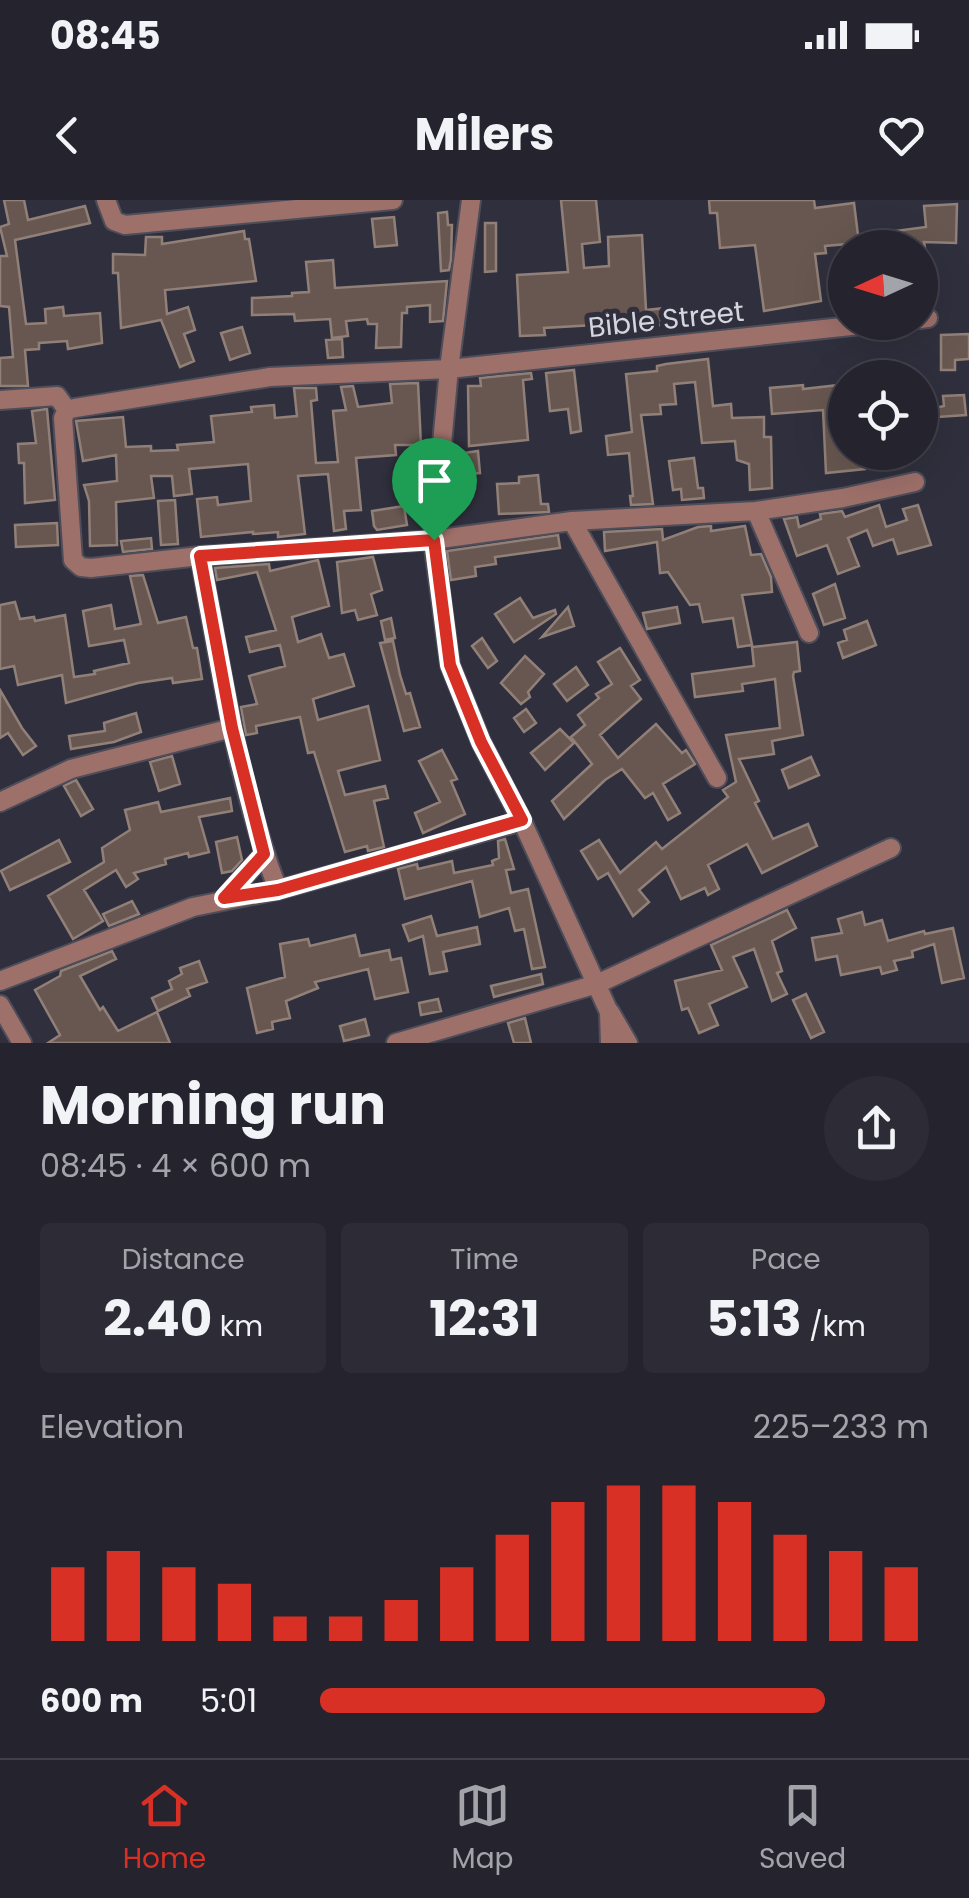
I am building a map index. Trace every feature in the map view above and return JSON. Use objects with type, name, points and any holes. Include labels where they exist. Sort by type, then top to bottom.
[{"type":"street","points":[[106,200],[114,220],[125,225],[394,200]]},
{"type":"street","points":[[471,200],[449,369],[434,540],[450,665],[481,742],[628,1043]]},
{"type":"street","name":"Bible Street","points":[[67,410],[270,377],[449,369],[828,329]]},
{"type":"street","points":[[0,400],[57,396],[67,410],[63,418],[72,560],[81,567],[92,568],[200,556],[434,540],[572,521],[756,511],[915,482]]},
{"type":"street","points":[[756,511],[808,633]]},
{"type":"street","points":[[572,521],[717,778]]},
{"type":"street","points":[[200,556],[232,728],[264,854],[278,890]]},
{"type":"street","points":[[0,802],[71,769],[232,728]]},
{"type":"street","points":[[0,980],[193,906],[278,890],[522,820]]},
{"type":"street","points":[[396,1043],[420,1040],[597,984],[891,848]]},
{"type":"street","points":[[224,898],[264,854]]},
{"type":"street","points":[[0,1005],[22,1043]]},
{"type":"street","points":[[610,1012],[610,1043]]},
{"type":"building","points":[[4,200],[24,200],[28,220],[85,206],[90,223],[15,240],[26,324],[46,323],[45,309],[63,307],[64,316],[100,313],[102,343],[68,349],[67,341],[39,343],[39,349],[25,350],[28,386],[0,386],[0,358],[13,357],[9,307],[0,306],[0,256],[7,256],[0,227],[9,224]]},
{"type":"building","points":[[561,200],[596,200],[600,242],[582,244],[584,268],[609,266],[608,237],[642,235],[646,310],[684,306],[685,323],[647,326],[646,312],[610,317],[611,324],[544,328],[545,335],[520,336],[517,275],[568,272]]},
{"type":"building","points":[[709,200],[814,200],[815,208],[854,203],[857,230],[828,230],[826,253],[815,254],[821,301],[764,311],[755,245],[720,248],[717,213],[710,213]]},
{"type":"building","points":[[957,204],[956,243],[938,242],[938,230],[903,230],[926,227],[924,206]]},
{"type":"building","points":[[447,212],[448,225],[452,225],[451,259],[449,270],[441,271],[438,213]]},
{"type":"building","points":[[394,217],[397,245],[375,247],[372,219]]},
{"type":"building","points":[[485,223],[496,223],[496,271],[485,272]]},
{"type":"building","points":[[244,231],[256,281],[165,290],[167,314],[188,307],[195,330],[184,334],[194,361],[180,367],[161,320],[121,328],[113,254],[145,255],[146,237],[162,237],[162,244]]},
{"type":"building","points":[[333,260],[335,288],[447,281],[443,321],[430,322],[430,305],[407,307],[407,313],[402,313],[401,347],[376,348],[377,324],[368,324],[367,319],[346,321],[348,336],[332,338],[330,319],[295,321],[294,314],[252,315],[252,298],[309,292],[306,262]]},
{"type":"building","points":[[242,327],[250,353],[230,360],[221,333]]},
{"type":"building","points":[[969,334],[969,359],[955,360],[955,370],[941,370],[941,335]]},
{"type":"building","points":[[342,339],[343,357],[328,358],[326,340]]},
{"type":"building","points":[[708,359],[713,406],[731,404],[732,418],[764,417],[764,437],[771,437],[772,488],[750,490],[749,464],[737,460],[735,441],[702,443],[695,382],[674,384],[676,404],[660,405],[661,414],[641,415],[653,504],[631,505],[629,453],[608,455],[606,436],[632,432],[626,374]]},
{"type":"building","points":[[574,370],[581,431],[571,433],[568,409],[550,411],[546,373]]},
{"type":"building","points":[[531,373],[532,379],[523,380],[528,440],[469,446],[468,386],[481,386],[480,378]]},
{"type":"building","points":[[418,383],[421,445],[395,445],[396,455],[356,458],[361,510],[344,511],[346,529],[334,531],[328,474],[298,476],[305,534],[278,537],[278,532],[253,532],[201,537],[197,499],[217,497],[218,505],[251,501],[248,464],[189,469],[192,494],[174,496],[172,476],[151,476],[154,498],[116,502],[117,545],[90,546],[89,501],[84,485],[117,481],[116,455],[83,461],[76,421],[123,417],[126,447],[178,450],[177,445],[214,442],[211,416],[252,412],[251,407],[274,405],[275,418],[297,416],[294,388],[316,388],[317,400],[311,401],[316,463],[338,462],[333,411],[346,410],[341,387],[353,386],[358,407],[392,403],[390,384]]},
{"type":"building","points":[[828,386],[828,470],[855,470],[826,473],[823,410],[772,414],[770,388]]},
{"type":"building","points":[[964,395],[966,415],[938,417],[938,407],[944,406],[943,396]]},
{"type":"building","points":[[47,409],[55,500],[25,503],[24,463],[19,463],[18,444],[36,443],[32,411]]},
{"type":"building","points":[[478,451],[480,473],[466,474],[464,453]]},
{"type":"building","points":[[694,458],[698,488],[703,488],[704,498],[682,500],[681,489],[673,490],[669,461]]},
{"type":"building","points":[[538,475],[541,504],[548,504],[549,512],[499,514],[497,484],[519,483],[519,477]]},
{"type":"building","points":[[175,500],[178,544],[161,545],[158,501]]},
{"type":"building","points":[[879,505],[886,527],[907,520],[903,509],[918,505],[931,545],[898,554],[893,539],[873,546],[867,530],[848,538],[859,566],[838,574],[827,545],[797,556],[784,519],[797,517],[799,527],[821,519],[820,514],[842,511],[845,517]]},
{"type":"building","points":[[404,506],[407,525],[377,530],[372,511]]},
{"type":"building","points":[[57,523],[58,545],[16,547],[15,525]]},
{"type":"building","points":[[711,526],[711,531],[745,526],[751,555],[761,554],[771,577],[772,592],[742,595],[752,645],[738,647],[733,618],[703,622],[699,604],[690,605],[668,572],[660,573],[657,542],[605,551],[604,532],[662,529],[663,540]]},
{"type":"building","points":[[558,535],[560,548],[495,557],[496,564],[475,567],[476,576],[451,580],[447,551]]},
{"type":"building","points":[[151,538],[152,549],[123,552],[121,541]]},
{"type":"building","points":[[373,557],[382,590],[371,594],[377,615],[358,620],[355,610],[342,613],[337,562]]},
{"type":"building","points":[[318,560],[329,606],[292,617],[298,642],[321,634],[329,658],[344,654],[354,686],[313,699],[318,720],[368,706],[380,760],[338,771],[345,795],[385,786],[388,798],[374,801],[384,847],[368,851],[367,846],[345,852],[314,752],[308,753],[300,717],[256,726],[257,733],[246,735],[241,707],[257,704],[249,676],[285,666],[280,645],[250,652],[246,637],[276,630],[257,572],[217,580],[215,568],[269,564],[270,571]]},
{"type":"building","points":[[143,575],[158,623],[186,617],[202,679],[138,683],[66,703],[62,675],[18,685],[14,666],[0,669],[0,605],[15,602],[20,619],[34,617],[35,621],[65,615],[74,677],[129,663],[124,640],[89,646],[83,611],[111,605],[115,629],[141,624],[130,576]]},
{"type":"building","points":[[835,584],[845,618],[824,625],[813,594]]},
{"type":"building","points":[[520,598],[533,618],[555,610],[556,614],[514,642],[495,614]]},
{"type":"building","points":[[568,607],[574,626],[542,637]]},
{"type":"building","points":[[677,607],[680,623],[647,629],[643,613]]},
{"type":"building","points":[[391,618],[395,638],[385,640],[381,621]]},
{"type":"building","points":[[867,621],[876,645],[843,658],[838,643],[847,640],[844,630]]},
{"type":"building","points":[[482,638],[497,661],[488,668],[472,646]]},
{"type":"building","points":[[393,641],[400,675],[420,727],[404,731],[380,643]]},
{"type":"building","points":[[797,642],[800,671],[793,676],[803,735],[772,741],[774,754],[739,759],[773,839],[808,824],[817,846],[762,873],[747,844],[708,865],[719,889],[708,895],[705,888],[681,899],[666,867],[639,890],[649,902],[633,916],[608,873],[598,879],[581,851],[599,840],[620,873],[656,842],[662,849],[728,797],[723,790],[736,782],[726,735],[780,728],[775,679],[742,684],[743,691],[695,697],[692,674],[754,666],[752,647]]},
{"type":"building","points":[[620,648],[640,680],[631,686],[641,699],[600,735],[618,758],[656,724],[682,753],[686,750],[695,764],[663,784],[680,813],[668,820],[653,793],[645,798],[622,769],[564,819],[552,801],[592,764],[571,737],[585,725],[578,715],[599,698],[596,694],[612,684],[598,662]]},
{"type":"building","points":[[525,656],[544,674],[521,704],[501,683]]},
{"type":"building","points":[[576,667],[588,685],[567,701],[554,684]]},
{"type":"building","points":[[0,690],[36,746],[23,755],[8,733],[0,738]]},
{"type":"building","points":[[526,709],[536,723],[524,732],[514,718]]},
{"type":"building","points":[[136,713],[141,732],[114,742],[71,749],[69,736],[105,731],[104,723]]},
{"type":"building","points":[[560,729],[574,743],[545,770],[531,753]]},
{"type":"building","points":[[442,750],[457,779],[451,781],[465,814],[423,833],[415,813],[440,802],[419,761]]},
{"type":"building","points":[[172,756],[180,784],[159,791],[150,762]]},
{"type":"building","points":[[811,757],[819,775],[789,788],[782,770]]},
{"type":"building","points":[[76,780],[93,809],[81,816],[64,786]]},
{"type":"building","points":[[230,798],[232,811],[199,817],[209,852],[165,859],[166,864],[134,873],[138,879],[126,887],[116,870],[84,890],[103,921],[73,939],[48,896],[104,862],[102,848],[130,830],[125,810],[158,802],[161,812]]},
{"type":"building","points":[[237,837],[242,860],[232,871],[222,873],[216,842]]},
{"type":"building","points":[[505,839],[514,869],[506,870],[511,893],[528,889],[545,967],[532,969],[524,929],[515,931],[509,908],[480,917],[472,881],[405,899],[398,869],[452,861],[454,873],[493,865],[492,861],[499,858],[498,841]]},
{"type":"building","points":[[59,840],[70,862],[10,890],[1,871]]},
{"type":"building","points":[[132,901],[139,914],[109,926],[103,914]]},
{"type":"building","points":[[787,910],[796,928],[772,941],[782,971],[777,973],[787,994],[772,1001],[754,949],[733,957],[747,987],[709,1004],[718,1025],[699,1033],[688,1008],[682,1010],[675,981],[722,970],[711,945]]},
{"type":"building","points":[[862,912],[865,925],[882,920],[888,941],[953,928],[964,978],[942,983],[934,944],[912,951],[913,957],[894,961],[897,970],[882,974],[880,967],[841,975],[837,956],[816,960],[812,938],[842,933],[838,919]]},
{"type":"building","points":[[431,916],[437,936],[477,927],[480,944],[443,952],[447,971],[430,974],[423,936],[409,941],[403,925]]},
{"type":"building","points":[[355,935],[360,956],[389,950],[391,960],[401,958],[408,992],[375,999],[368,969],[315,982],[318,988],[286,1001],[290,1018],[272,1022],[273,1029],[257,1033],[247,988],[285,977],[280,944],[308,939],[310,946]]},
{"type":"building","points":[[112,951],[116,959],[80,976],[100,1010],[103,1007],[118,1031],[157,1012],[170,1043],[48,1043],[60,1035],[35,990],[60,976],[61,971]]},
{"type":"building","points":[[199,961],[207,982],[187,989],[190,996],[158,1011],[152,998],[172,989],[169,981],[182,974],[180,968]]},
{"type":"building","points":[[541,974],[543,984],[494,997],[491,986]]},
{"type":"building","points":[[806,994],[824,1032],[811,1038],[793,1000]]},
{"type":"building","points":[[438,999],[441,1011],[421,1015],[419,1003]]},
{"type":"building","points":[[525,1018],[531,1043],[514,1043],[508,1023]]},
{"type":"building","points":[[365,1019],[369,1035],[344,1041],[340,1026]]},
{"type":"route","points":[[434,540],[450,665],[481,742],[522,820],[278,890],[224,898],[264,854],[232,728],[200,556],[434,540]]}]
